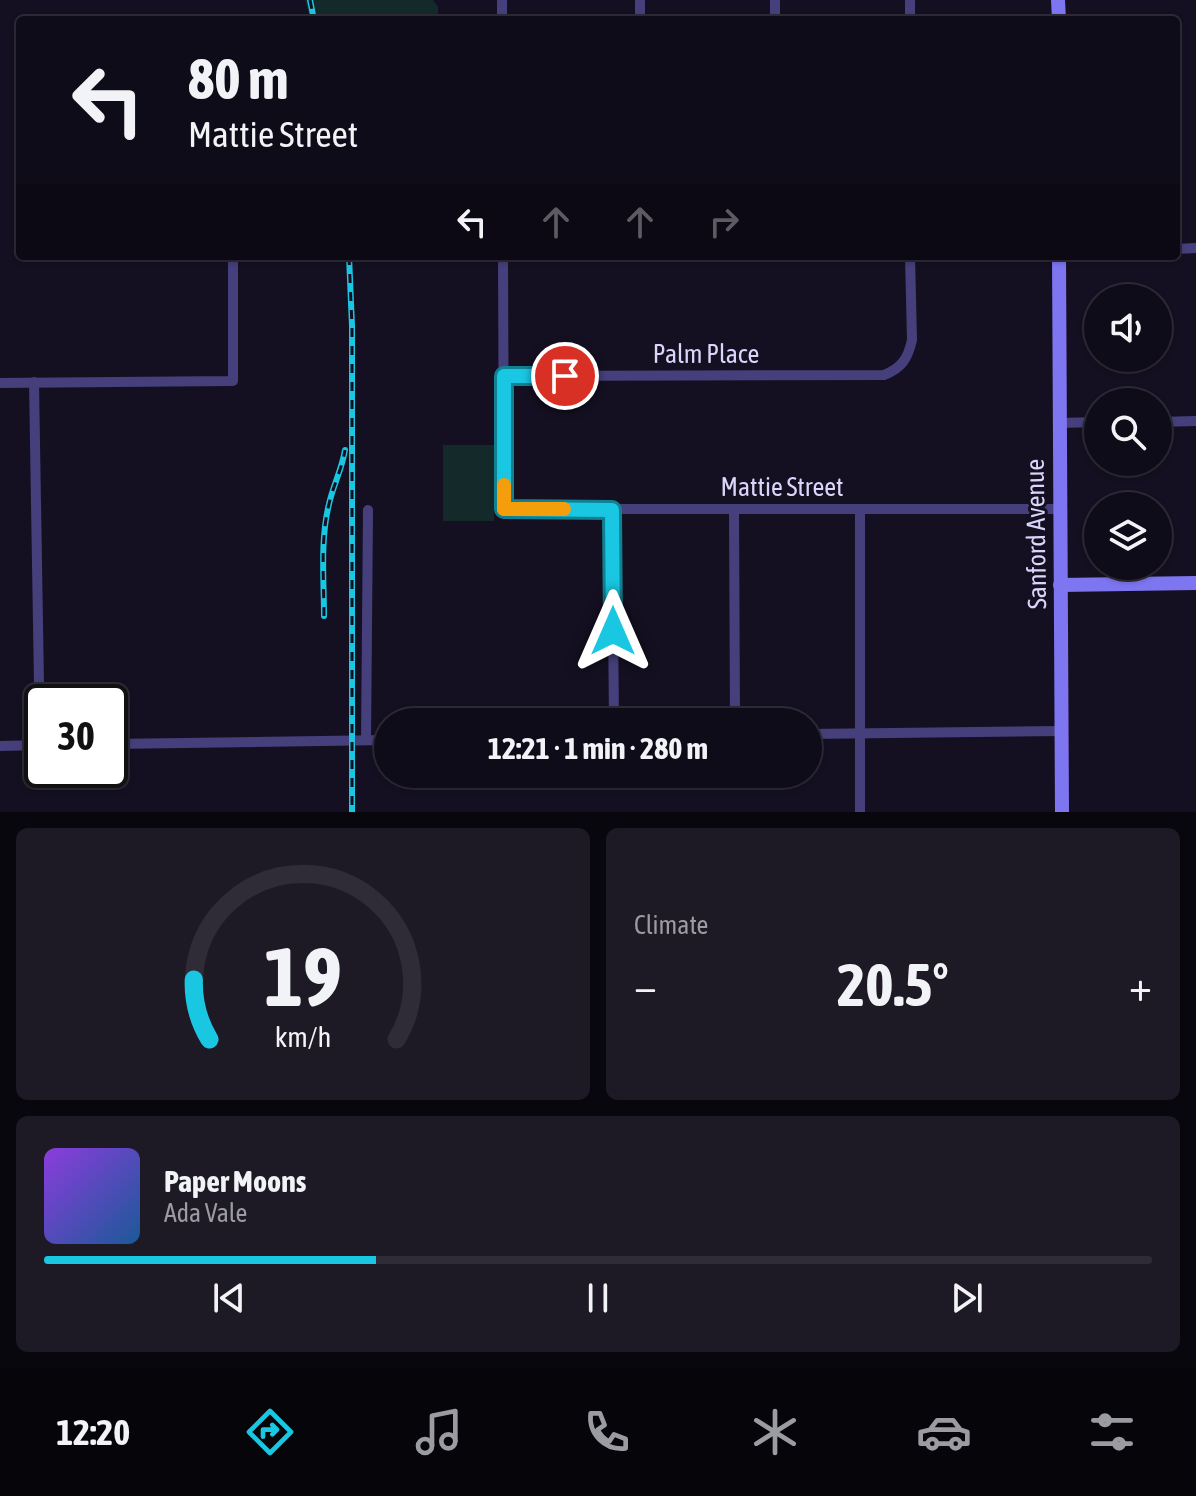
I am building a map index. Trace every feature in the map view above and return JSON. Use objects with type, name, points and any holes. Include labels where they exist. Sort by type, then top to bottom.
[{"type":"main road","name":"Sanford Avenue","points":[[1059,260],[1062,812]]},
{"type":"main road","points":[[1060,585],[1196,583]]},
{"type":"street","points":[[0,383],[233,381],[233,260]]},
{"type":"street","points":[[503,260],[504,376]]},
{"type":"street","name":"Palm Place","points":[[504,376],[884,375],[904,363],[912,340],[910,260]]},
{"type":"street","name":"Mattie Street","points":[[504,376],[504,509],[1059,509]]},
{"type":"street","points":[[34,382],[40,684]]},
{"type":"street","points":[[1172,422],[1196,421]]},
{"type":"street","points":[[1059,423],[1084,422]]},
{"type":"street","points":[[734,509],[735,708]]},
{"type":"street","points":[[860,509],[860,812]]},
{"type":"street","points":[[366,740],[368,510]]},
{"type":"street","points":[[612,510],[614,708]]},
{"type":"street","points":[[822,734],[1061,731]]},
{"type":"street","points":[[128,744],[374,740]]},
{"type":"street","points":[[0,746],[24,745]]},
{"type":"green space","points":[[305,0],[433,0],[438,7],[438,16],[310,16]]},
{"type":"green space","points":[[443,445],[494,445],[494,521],[443,521]]},
{"type":"railway","points":[[310,0],[313,16]]},
{"type":"railway","points":[[349,260],[352,326],[352,812]]},
{"type":"railway","points":[[324,616],[324,532],[345,450]]},
{"type":"slow traffic","points":[[504,485],[504,509],[564,509]]},
{"type":"route","points":[[565,376],[504,376],[504,509],[612,510],[613,631]]}]
